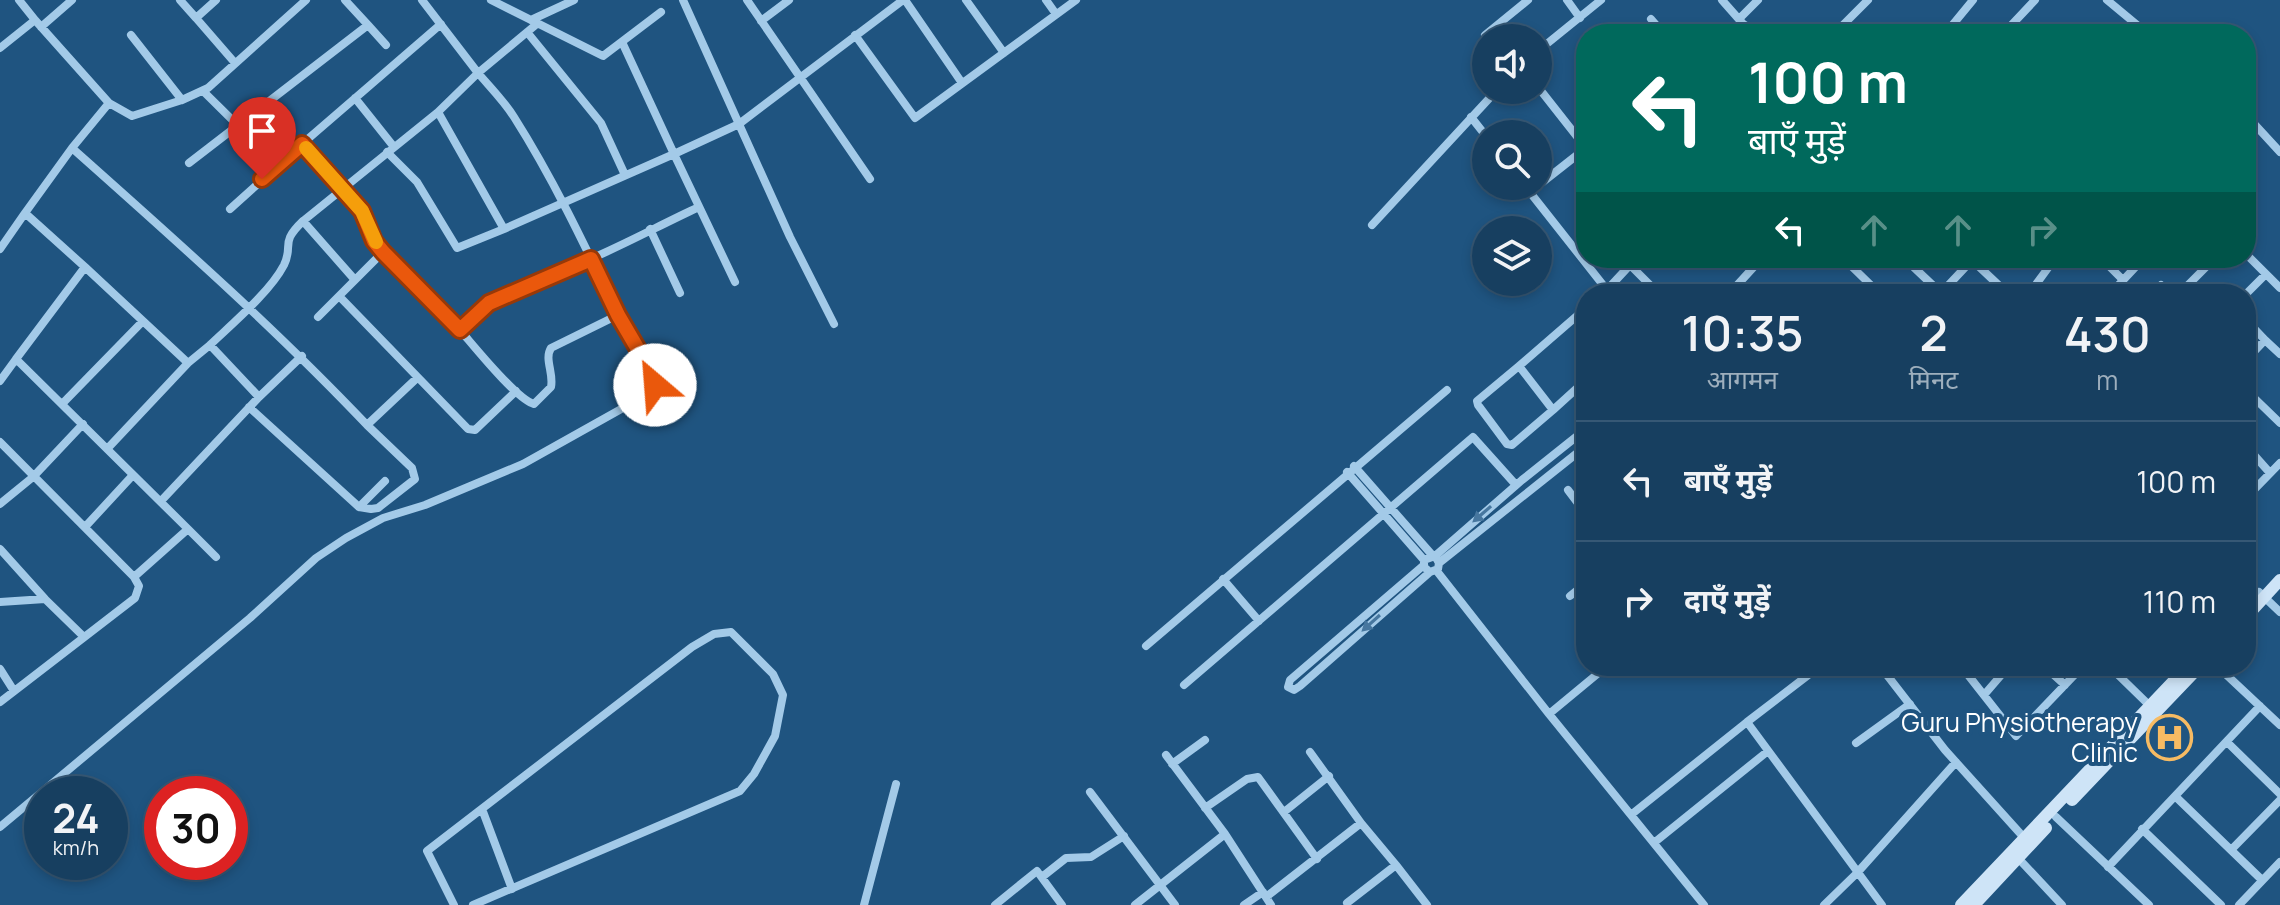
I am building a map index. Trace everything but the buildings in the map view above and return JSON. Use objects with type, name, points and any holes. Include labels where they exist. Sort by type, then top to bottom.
[{"type":"street","points":[[19,0],[109,103],[132,116],[203,91],[306,0]]},
{"type":"street","points":[[41,27],[72,0]]},
{"type":"street","points":[[180,0],[235,63]]},
{"type":"street","points":[[196,18],[216,0]]},
{"type":"street","points":[[345,0],[386,45]]},
{"type":"street","points":[[0,827],[250,618],[316,558],[383,518],[425,505],[523,464],[648,394],[655,385],[653,375],[618,315],[564,204],[512,114],[422,0]]},
{"type":"street","points":[[491,0],[603,56],[661,12]]},
{"type":"street","points":[[108,448],[188,363],[250,307],[284,264],[288,236],[303,221],[341,187],[438,112],[527,32],[534,22],[574,0]]},
{"type":"street","points":[[683,0],[790,237],[834,324]]},
{"type":"street","points":[[747,0],[870,179]]},
{"type":"street","points":[[761,21],[789,0]]},
{"type":"street","points":[[355,98],[417,182],[457,248],[564,204],[739,124],[904,0],[962,83]]},
{"type":"street","points":[[966,0],[1004,53]]},
{"type":"street","points":[[1046,0],[1056,14]]},
{"type":"street","points":[[855,35],[915,118],[1076,0]]},
{"type":"street","points":[[1499,24],[1528,0]]},
{"type":"street","points":[[1567,0],[1580,18]]},
{"type":"street","points":[[1552,40],[1601,0]]},
{"type":"street","points":[[1722,0],[1742,22],[1758,0]]},
{"type":"street","points":[[1844,24],[1868,0]]},
{"type":"street","points":[[1953,24],[1973,0]]},
{"type":"street","points":[[2012,24],[2035,0]]},
{"type":"street","points":[[2107,0],[2136,24]]},
{"type":"street","points":[[1651,19],[1655,24]]},
{"type":"street","points":[[0,48],[35,20]]},
{"type":"street","points":[[230,209],[441,24]]},
{"type":"street","points":[[189,163],[368,25]]},
{"type":"street","points":[[527,32],[601,123],[625,175]]},
{"type":"street","points":[[131,35],[182,100]]},
{"type":"street","points":[[622,42],[735,282]]},
{"type":"street","points":[[203,91],[278,165]]},
{"type":"street","points":[[0,249],[72,148],[109,103]]},
{"type":"street","points":[[1372,225],[1484,104]]},
{"type":"street","points":[[1551,104],[1576,135]]},
{"type":"street","points":[[438,112],[504,229]]},
{"type":"street","points":[[2256,126],[2280,152]]},
{"type":"street","points":[[302,144],[362,211],[374,241],[383,252],[530,404],[537,402],[551,387],[547,355],[551,348],[618,315]]},
{"type":"street","points":[[72,148],[302,356],[412,468],[415,479],[378,508],[359,507],[249,407]]},
{"type":"street","points":[[1552,172],[1576,155]]},
{"type":"street","points":[[1535,200],[1576,254]]},
{"type":"street","points":[[460,330],[489,303],[699,207]]},
{"type":"street","points":[[25,213],[188,363]]},
{"type":"street","points":[[303,221],[355,280]]},
{"type":"street","points":[[650,229],[680,293]]},
{"type":"street","points":[[318,317],[383,252]]},
{"type":"street","points":[[2256,264],[2280,288]]},
{"type":"street","points":[[0,381],[85,267]]},
{"type":"street","points":[[1587,268],[1599,284]]},
{"type":"street","points":[[1612,284],[1627,268]]},
{"type":"street","points":[[1633,268],[1649,284]]},
{"type":"street","points":[[1738,284],[1753,268]]},
{"type":"street","points":[[1853,268],[1869,284]]},
{"type":"street","points":[[1918,268],[1933,284]]},
{"type":"street","points":[[1950,284],[1965,268]]},
{"type":"street","points":[[1982,268],[1998,284]]},
{"type":"street","points":[[2111,268],[2123,280]]},
{"type":"street","points":[[2119,284],[2134,268]]},
{"type":"street","points":[[2189,284],[2205,268]]},
{"type":"street","points":[[2256,284],[2266,274]]},
{"type":"street","points":[[339,296],[468,429],[475,430],[516,391]]},
{"type":"street","points":[[1576,317],[1477,401],[1507,444],[1512,445],[1576,389]]},
{"type":"street","points":[[62,404],[143,321]]},
{"type":"street","points":[[2256,331],[2280,354]]},
{"type":"street","points":[[2256,349],[2265,340]]},
{"type":"street","points":[[210,345],[259,397]]},
{"type":"street","points":[[161,501],[249,407],[302,356]]},
{"type":"street","points":[[16,359],[216,557]]},
{"type":"street","points":[[1519,366],[1553,410]]},
{"type":"street","points":[[367,425],[417,378]]},
{"type":"street","points":[[1146,646],[1447,390]]},
{"type":"street","points":[[2256,400],[2280,423]]},
{"type":"street","points":[[0,504],[33,477],[83,424]]},
{"type":"street","points":[[1184,685],[1473,437],[1516,485]]},
{"type":"street","points":[[1576,437],[1516,485],[1432,563],[1334,657],[1297,689],[1288,687],[1290,680],[1326,648],[1432,563],[1576,454]]},
{"type":"street","points":[[0,442],[134,577],[139,586],[135,598],[0,702]]},
{"type":"street","points":[[2256,457],[2270,473]]},
{"type":"street","points":[[2256,488],[2280,463]]},
{"type":"street","points":[[1351,469],[1432,563],[1549,714],[1704,905]]},
{"type":"street","points":[[85,527],[133,475]]},
{"type":"street","points":[[359,507],[385,481]]},
{"type":"street","points":[[1568,490],[1576,501]]},
{"type":"street","points":[[134,577],[188,529]]},
{"type":"street","points":[[0,549],[84,637]]},
{"type":"street","points":[[2256,602],[2280,570]]},
{"type":"street","points":[[1223,579],[1259,621]]},
{"type":"street","points":[[2256,598],[2280,580]]},
{"type":"street","points":[[1570,596],[1576,591]]},
{"type":"street","points":[[2261,595],[2280,612]]},
{"type":"street","points":[[0,602],[45,599]]},
{"type":"street","points":[[454,905],[427,851],[692,647],[714,634],[731,632],[773,674],[783,695],[775,736],[754,774],[740,791],[473,905]]},
{"type":"street","points":[[1326,648],[1334,657]]},
{"type":"street","points":[[0,669],[14,691]]},
{"type":"street","points":[[1549,714],[1595,676]]},
{"type":"street","points":[[1632,814],[1807,676]]},
{"type":"street","points":[[1890,676],[1956,762],[2028,841]]},
{"type":"street","points":[[1969,676],[2016,736]]},
{"type":"street","points":[[1984,695],[2000,676]]},
{"type":"street","points":[[2055,676],[2065,685]]},
{"type":"street","points":[[2008,744],[2074,676]]},
{"type":"street","points":[[2119,676],[2150,706]]},
{"type":"street","points":[[1974,905],[2178,676]]},
{"type":"street","points":[[1961,905],[2056,817],[2190,676]]},
{"type":"street","points":[[2228,676],[2280,725]]},
{"type":"street","points":[[1856,743],[1910,704]]},
{"type":"street","points":[[2108,867],[2260,706]]},
{"type":"street","points":[[1747,722],[1882,905]]},
{"type":"street","points":[[1172,764],[1205,740]]},
{"type":"street","points":[[2227,742],[2280,794]]},
{"type":"street","points":[[1655,842],[1768,751]]},
{"type":"street","points":[[1310,752],[1361,823],[1427,905]]},
{"type":"street","points":[[1166,755],[1225,834],[1267,898]]},
{"type":"street","points":[[1824,905],[1857,873],[1956,762]]},
{"type":"street","points":[[1284,812],[1329,776]]},
{"type":"street","points":[[1205,808],[1254,777],[1262,781],[1317,859]]},
{"type":"street","points":[[864,905],[896,784]]},
{"type":"street","points":[[1090,792],[1175,905]]},
{"type":"street","points":[[2175,796],[2262,880]]},
{"type":"street","points":[[2231,850],[2280,800]]},
{"type":"street","points":[[482,809],[512,889]]},
{"type":"street","points":[[2056,817],[2149,905]]},
{"type":"street","points":[[1244,905],[1267,898],[1361,823]]},
{"type":"street","points":[[2142,829],[2221,905]]},
{"type":"street","points":[[1135,905],[1225,834]]},
{"type":"street","points":[[1042,877],[1066,858],[1091,857],[1124,836]]},
{"type":"street","points":[[2018,858],[2062,905]]},
{"type":"street","points":[[2239,905],[2280,862]]},
{"type":"street","points":[[1346,904],[1396,865]]},
{"type":"street","points":[[995,905],[1037,871],[1062,905]]},
{"type":"slow traffic","points":[[306,148],[362,211],[376,242]]},
{"type":"place","name":"Guru Physiotherapy Clinic","points":[[2169,738]]},
{"type":"route","points":[[262,179],[302,144],[362,211],[374,241],[383,252],[460,330],[489,303],[591,259],[618,315],[653,375],[655,385]]}]
